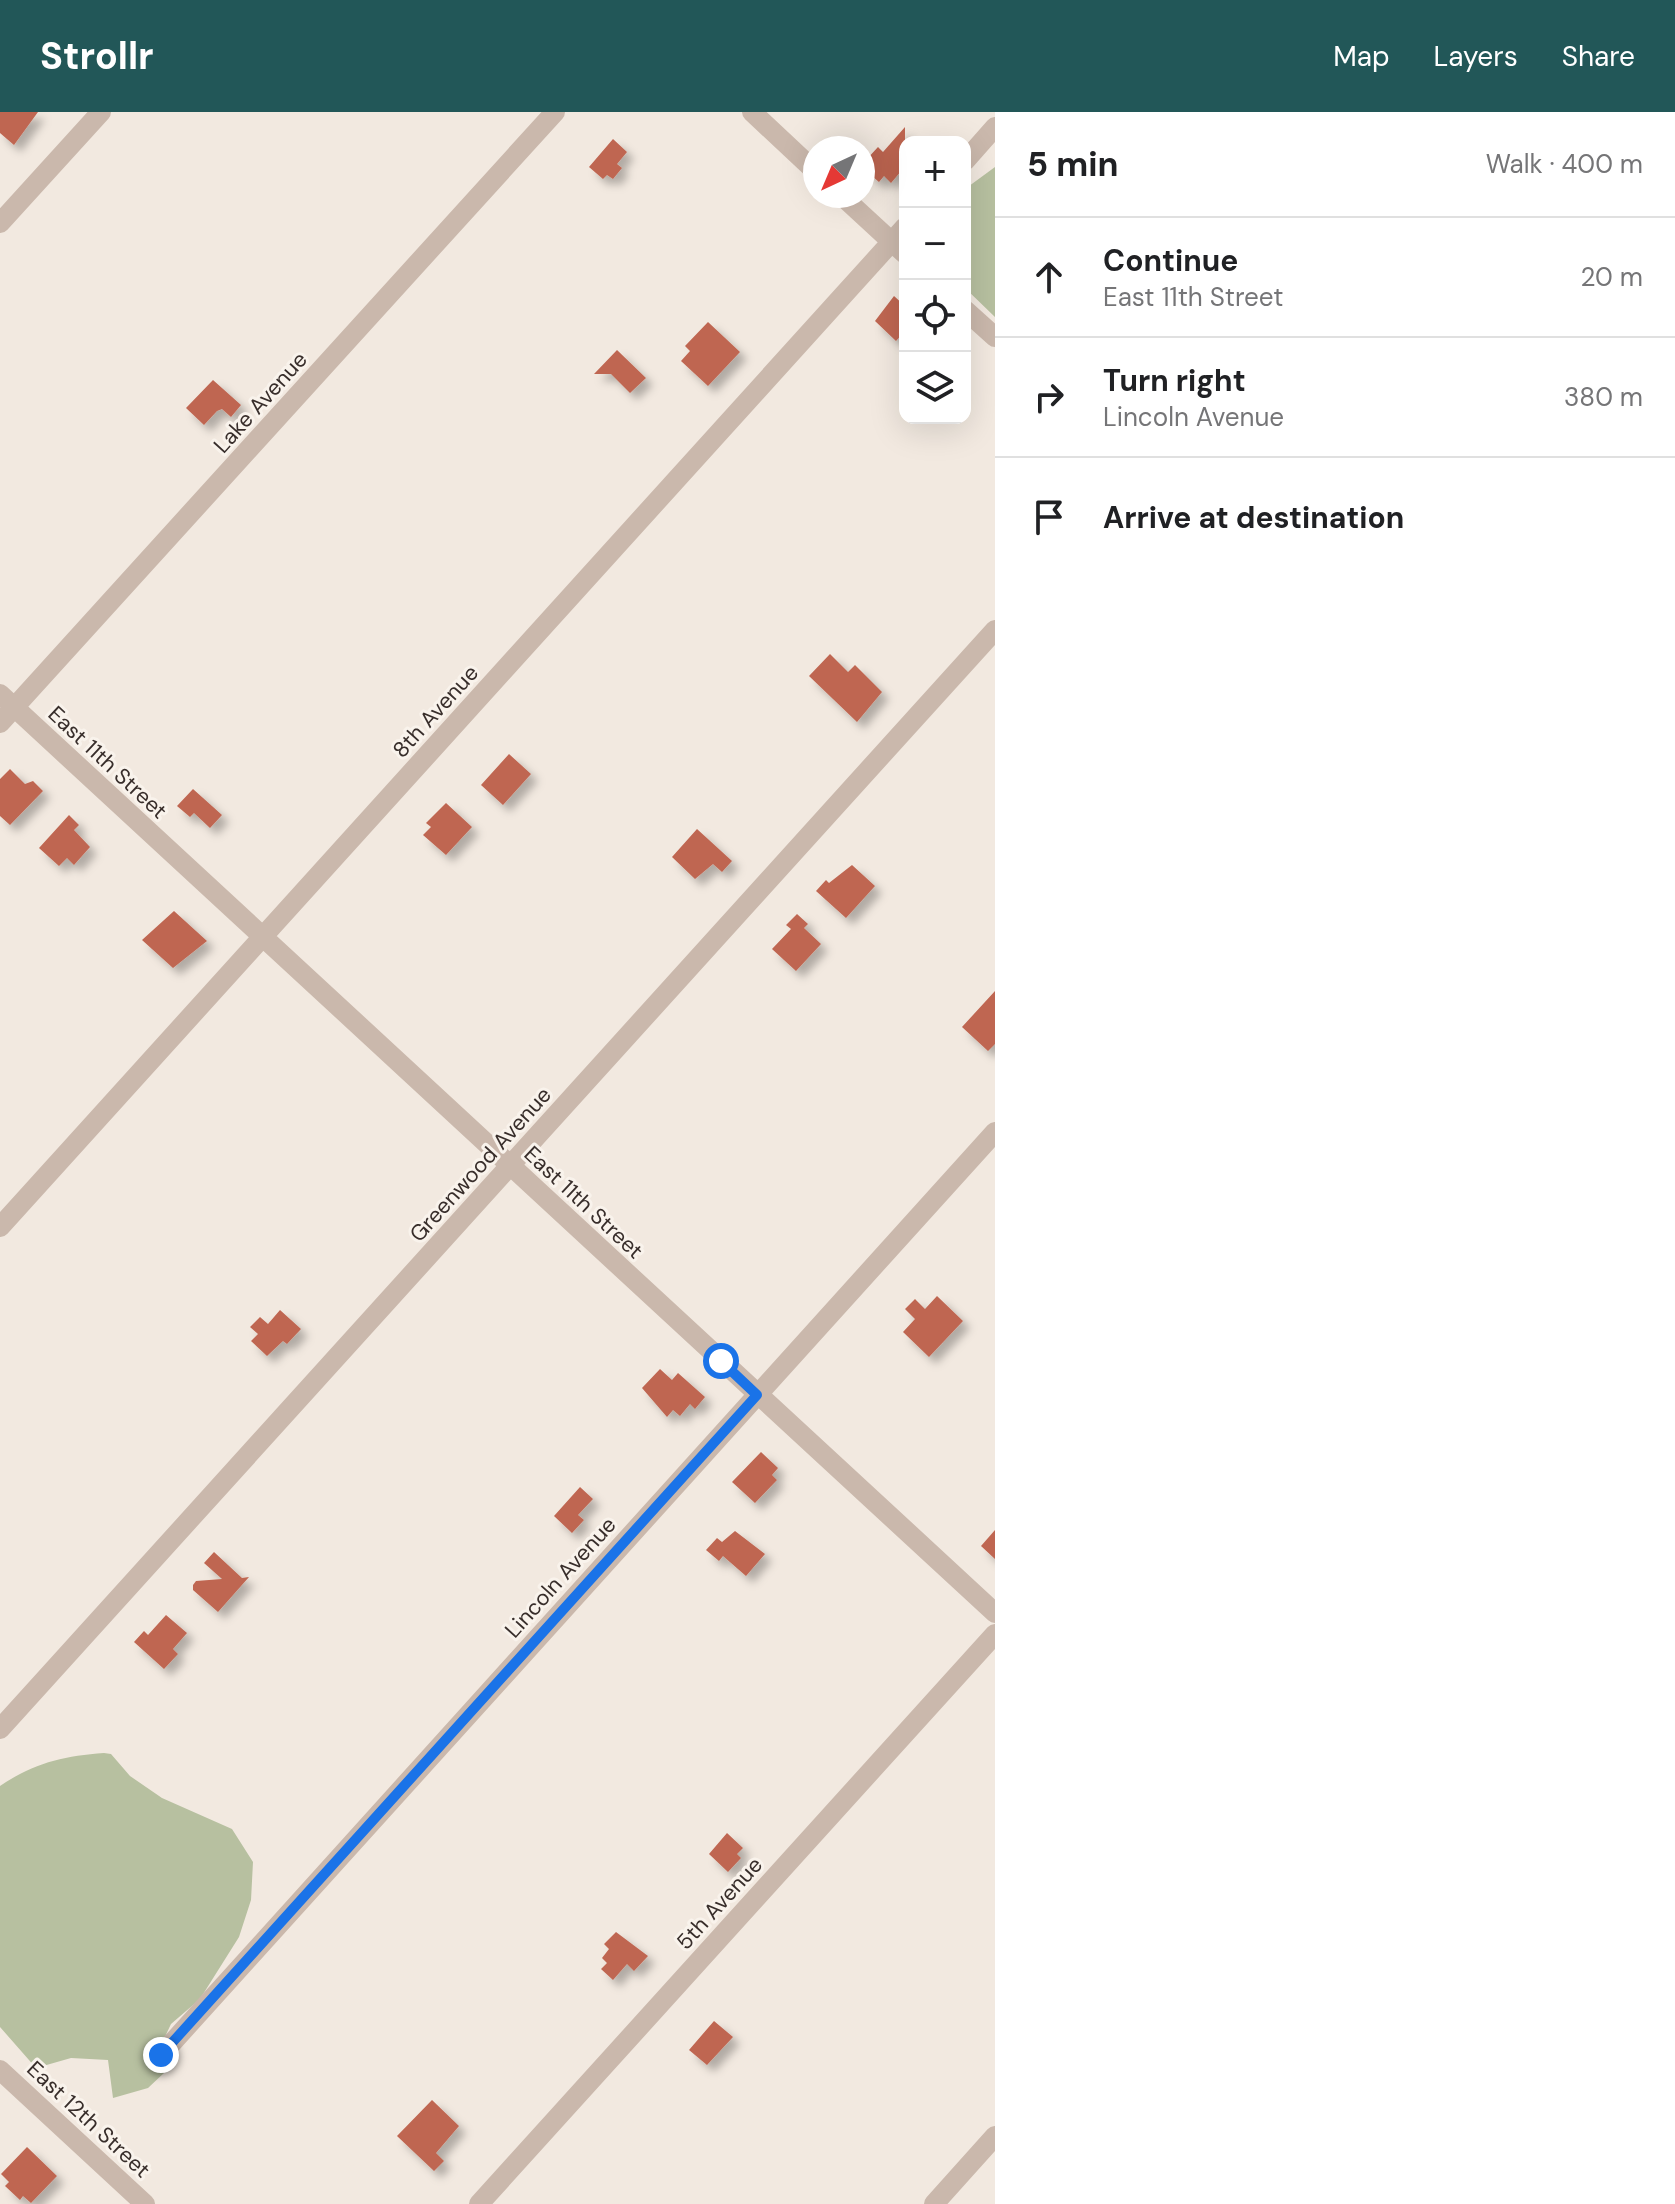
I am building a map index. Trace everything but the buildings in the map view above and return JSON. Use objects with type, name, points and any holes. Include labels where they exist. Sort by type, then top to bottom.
[{"type":"street","points":[[0,223],[101,112]]},
{"type":"street","name":"Lake Avenue","points":[[0,723],[7,701],[555,112]]},
{"type":"street","points":[[752,112],[803,160]]},
{"type":"street","points":[[971,154],[995,127]]},
{"type":"street","points":[[857,208],[899,240]]},
{"type":"street","name":"8th Avenue","points":[[0,1227],[899,242]]},
{"type":"street","points":[[971,315],[995,337]]},
{"type":"street","name":"Greenwood Avenue","points":[[0,1729],[995,630]]},
{"type":"street","name":"East 11th Street","points":[[7,701],[995,1613]]},
{"type":"street","name":"Lincoln Avenue","points":[[161,2055],[995,1132]]},
{"type":"street","name":"5th Avenue","points":[[479,2204],[995,1634]]},
{"type":"street","name":"East 12th Street","points":[[0,2070],[145,2204]]},
{"type":"street","points":[[934,2204],[995,2136]]},
{"type":"green space","points":[[995,167],[995,317],[971,294],[971,185]]},
{"type":"green space","points":[[111,1754],[130,1776],[162,1798],[232,1829],[253,1862],[251,1900],[239,1937],[200,1999],[171,2024],[153,2062],[164,2073],[148,2088],[113,2098],[108,2060],[71,2058],[36,2068],[0,2027],[0,1786],[49,1762]]},
{"type":"route","points":[[161,2055],[757,1395],[721,1361]]}]
